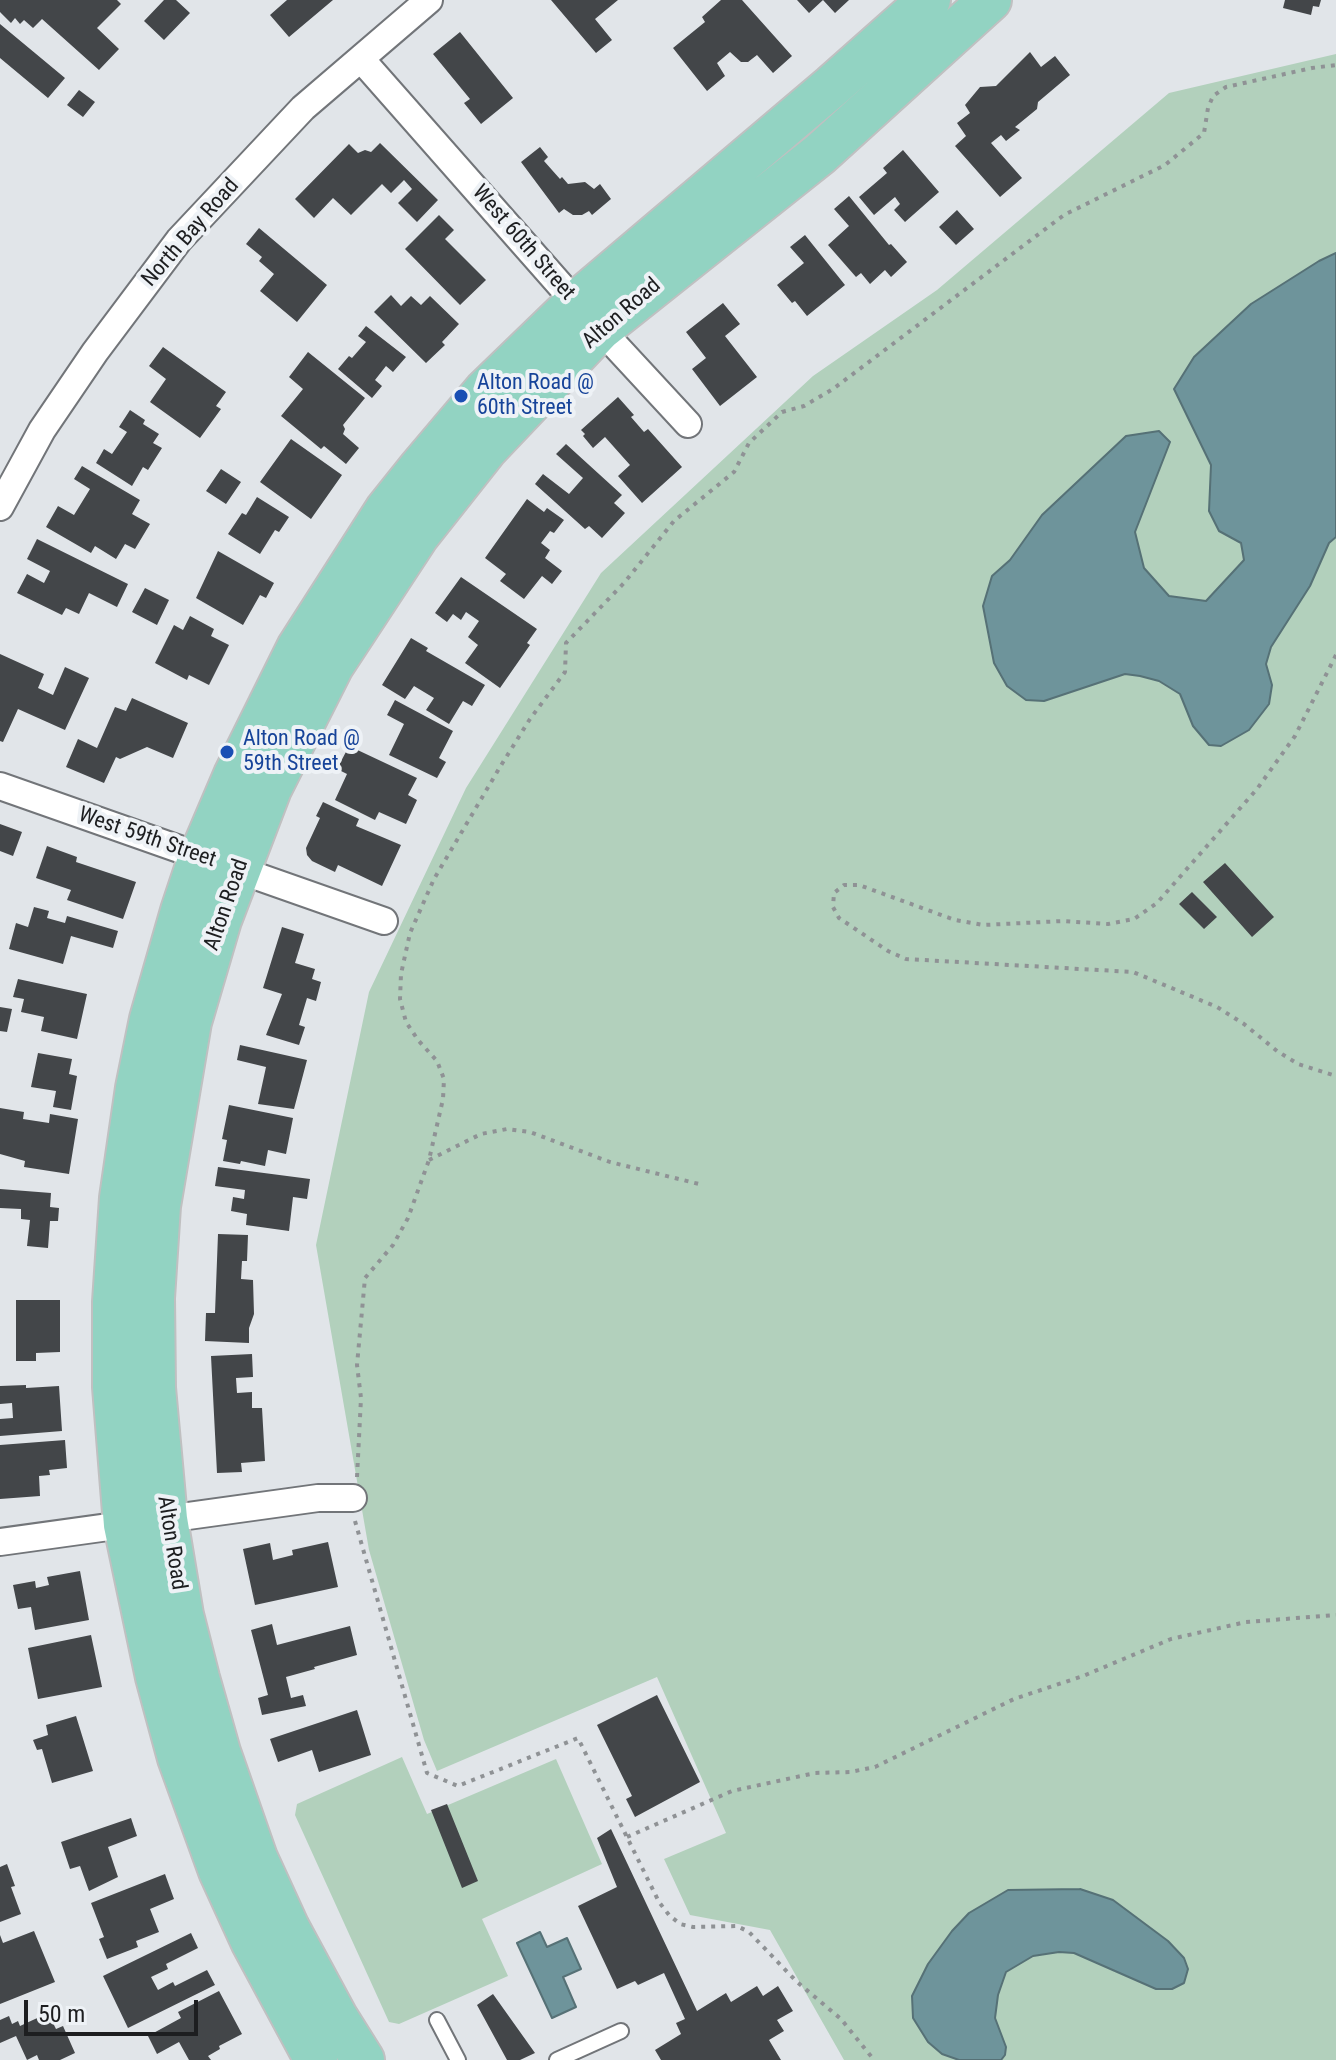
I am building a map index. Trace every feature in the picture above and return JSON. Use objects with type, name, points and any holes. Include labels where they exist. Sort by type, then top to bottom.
[{"type":"main road","name":"Alton Road","points":[[588,316],[832,86],[929,0]]},
{"type":"main road","name":"Alton Road","points":[[363,2060],[288,1928],[256,1858],[219,1752],[198,1678],[182,1615],[166,1519],[154,1388],[153,1298],[159,1206],[190,1022],[220,920],[219,863],[235,775],[298,648],[387,509],[485,391],[820,154],[990,0]]},
{"type":"main road","name":"Alton Road","points":[[219,863],[151,1019],[137,1088],[121,1198],[114,1302],[114,1387],[125,1525],[157,1677],[179,1758],[220,1871],[252,1941],[316,2060]]},
{"type":"street","name":"North Bay Road","points":[[0,507],[42,430],[95,352],[179,240],[303,108],[429,0]]},
{"type":"street","name":"West 60th Street","points":[[361,59],[588,316],[688,424]]},
{"type":"street","name":"West 59th Street","points":[[0,786],[384,921]]},
{"type":"street","points":[[0,1542],[318,1498],[353,1498]]},
{"type":"lane","points":[[437,2020],[458,2060]]},
{"type":"lane","points":[[557,2060],[621,2031]]},
{"type":"path","points":[[874,2060],[841,2019],[796,1981],[749,1932],[737,1926],[693,1927],[680,1924],[669,1915],[659,1902],[578,1738],[458,1786],[427,1773],[356,1531],[353,1498],[359,1463],[361,1398],[357,1365],[365,1278],[400,1232],[429,1160],[443,1099],[444,1079],[437,1061],[406,1022],[400,999],[410,933],[434,879],[500,767],[565,672],[566,643],[624,583],[674,521],[734,472],[749,443],[782,412],[804,406],[833,389],[1064,215],[1165,165],[1204,133],[1213,96],[1226,87],[1336,65]]},
{"type":"path","points":[[1336,655],[1295,736],[1257,789],[1157,903],[1134,919],[1108,924],[1063,921],[983,925],[955,920],[859,885],[844,885],[834,893],[833,907],[839,918],[906,959],[1133,972],[1217,1007],[1298,1064],[1336,1076]]},
{"type":"path","points":[[429,1160],[481,1134],[507,1129],[530,1132],[623,1166],[699,1184]]},
{"type":"path","points":[[627,1837],[732,1791],[815,1773],[850,1772],[875,1767],[1024,1694],[1091,1673],[1171,1639],[1246,1622],[1336,1615]]},
{"type":"green space","points":[[1336,54],[1336,2060],[844,2060],[770,1930],[690,1915],[664,1859],[726,1833],[657,1677],[437,1771],[424,1740],[369,1550],[316,1245],[369,992],[466,788],[601,573],[813,376],[937,290],[1169,93]]},
{"type":"green space","points":[[402,1757],[427,1814],[556,1759],[602,1864],[482,1919],[508,1976],[399,2024],[389,2022],[295,1815],[297,1804]]},
{"type":"water","points":[[1336,253],[1336,537],[1329,543],[1310,586],[1271,647],[1266,664],[1272,685],[1269,704],[1249,730],[1221,746],[1209,745],[1193,726],[1180,694],[1159,681],[1140,676],[1125,674],[1044,701],[1026,700],[1007,686],[994,663],[983,606],[992,576],[1010,560],[1042,515],[1126,436],[1159,431],[1170,442],[1135,532],[1144,568],[1169,596],[1206,601],[1244,560],[1241,543],[1219,531],[1209,511],[1211,465],[1174,389],[1194,357],[1251,304]]},
{"type":"water","points":[[1080,1889],[1113,1900],[1168,1941],[1184,1958],[1188,1969],[1184,1983],[1172,1989],[1156,1989],[1074,1953],[1033,1956],[1006,1972],[998,1995],[995,2018],[1006,2047],[1001,2060],[959,2060],[942,2054],[928,2042],[913,2018],[912,1996],[928,1964],[969,1913],[1008,1890]]},
{"type":"water","points":[[540,1932],[547,1947],[567,1938],[581,1969],[563,1977],[576,2007],[552,2018],[517,1943]]},
{"type":"building","points":[[0,0],[117,0],[121,4],[97,28],[119,49],[99,70],[42,19],[33,28],[24,20],[20,24],[15,18],[11,23],[0,12]]},
{"type":"building","points":[[164,0],[176,0],[190,13],[164,40],[144,21]]},
{"type":"building","points":[[287,0],[333,0],[289,37],[270,15]]},
{"type":"building","points":[[551,0],[618,0],[595,19],[612,40],[596,53]]},
{"type":"building","points":[[721,0],[742,0],[792,56],[773,73],[757,55],[748,62],[741,62],[730,52],[717,63],[725,76],[707,91],[673,48],[705,22],[702,17]]},
{"type":"building","points":[[797,0],[823,0],[809,13]]},
{"type":"building","points":[[823,0],[849,0],[835,13]]},
{"type":"building","points":[[1285,0],[1321,0],[1319,7],[1313,6],[1311,15],[1283,8]]},
{"type":"building","points":[[0,24],[65,78],[48,98],[0,58]]},
{"type":"building","points":[[460,32],[513,98],[481,124],[464,103],[470,99],[433,54]]},
{"type":"building","points":[[1030,52],[1041,67],[1055,56],[1070,75],[1015,127],[1020,130],[1006,141],[1001,135],[991,143],[1022,178],[1000,197],[955,146],[966,136],[957,123],[970,113],[965,105],[980,87],[996,86]]},
{"type":"building","points":[[79,90],[95,102],[83,117],[67,105]]},
{"type":"building","points":[[380,143],[438,200],[417,222],[398,203],[412,189],[404,180],[391,193],[382,184],[351,215],[333,198],[314,218],[295,199],[349,144],[358,153],[365,150],[371,152]]},
{"type":"building","points":[[540,147],[548,157],[544,161],[560,179],[562,177],[568,184],[585,182],[594,189],[600,184],[611,199],[592,215],[589,211],[573,215],[564,209],[559,213],[521,162]]},
{"type":"building","points":[[903,150],[939,192],[905,222],[894,210],[900,204],[895,197],[874,215],[859,197],[887,173],[883,168]]},
{"type":"building","points":[[849,196],[907,262],[891,277],[885,270],[870,284],[861,273],[856,277],[828,245],[849,226],[834,209]]},
{"type":"building","points":[[957,210],[974,229],[956,245],[939,227]]},
{"type":"building","points":[[439,215],[454,230],[445,239],[486,280],[460,305],[405,249]]},
{"type":"building","points":[[259,228],[327,285],[297,322],[260,291],[274,274],[259,261],[262,257],[246,244]]},
{"type":"building","points":[[805,235],[845,285],[807,316],[777,285],[804,263],[790,247]]},
{"type":"building","points":[[391,295],[401,306],[411,296],[421,305],[430,296],[459,324],[442,342],[445,345],[426,363],[374,312]]},
{"type":"building","points":[[723,303],[740,324],[725,336],[757,377],[720,406],[692,369],[706,358],[686,332]]},
{"type":"building","points":[[366,326],[406,357],[393,372],[386,366],[375,380],[382,386],[372,398],[338,369],[366,342],[358,336]]},
{"type":"building","points":[[163,347],[226,392],[216,406],[221,409],[200,438],[150,402],[166,379],[149,366]]},
{"type":"building","points":[[308,352],[365,398],[343,425],[343,434],[359,448],[346,464],[324,446],[321,449],[281,416],[303,389],[289,377]]},
{"type":"building","points":[[618,397],[644,432],[648,429],[682,467],[642,503],[618,476],[630,465],[605,437],[593,448],[581,430]]},
{"type":"building","points":[[130,410],[145,420],[143,424],[159,434],[153,443],[162,448],[148,470],[143,467],[132,486],[96,463],[104,449],[112,454],[127,432],[119,427]]},
{"type":"building","points":[[291,439],[342,475],[311,519],[260,482]]},
{"type":"building","points":[[566,444],[622,495],[614,503],[625,513],[602,538],[589,526],[585,529],[535,484],[543,474],[569,494],[583,478],[556,454]]},
{"type":"building","points":[[82,466],[140,500],[132,514],[150,524],[135,549],[125,544],[116,559],[95,546],[91,553],[46,527],[58,506],[74,515],[90,489],[74,479]]},
{"type":"building","points":[[221,469],[241,482],[226,504],[206,491]]},
{"type":"building","points":[[257,497],[289,517],[279,532],[275,530],[260,554],[228,534],[242,513],[246,515]]},
{"type":"building","points":[[527,499],[544,512],[547,508],[564,520],[541,543],[550,550],[545,558],[562,571],[552,584],[542,576],[524,599],[500,581],[506,574],[485,558]]},
{"type":"building","points":[[37,539],[128,584],[117,607],[89,593],[79,614],[66,608],[62,615],[17,593],[27,574],[44,583],[50,571],[27,559]]},
{"type":"building","points":[[218,551],[274,583],[266,598],[260,595],[243,625],[196,598]]},
{"type":"building","points":[[461,577],[537,629],[527,643],[530,645],[500,688],[465,663],[478,645],[468,637],[479,621],[466,612],[461,620],[453,614],[447,622],[435,613]]},
{"type":"building","points":[[145,588],[169,600],[157,625],[132,612]]},
{"type":"building","points":[[190,616],[214,629],[211,636],[229,645],[209,685],[189,675],[187,680],[155,663],[174,625],[183,630]]},
{"type":"building","points":[[411,638],[428,648],[426,651],[485,685],[472,706],[463,701],[449,724],[426,710],[434,698],[414,686],[405,699],[382,685]]},
{"type":"building","points":[[0,654],[44,674],[38,688],[53,695],[65,667],[89,678],[65,730],[18,709],[3,742],[0,741]]},
{"type":"building","points":[[132,698],[188,723],[173,758],[147,747],[120,759],[116,757],[104,783],[66,767],[78,739],[97,748],[115,707],[126,711]]},
{"type":"building","points":[[395,700],[453,731],[439,758],[446,762],[437,778],[389,755],[404,724],[387,715]]},
{"type":"building","points":[[349,746],[417,778],[408,795],[417,800],[406,824],[379,812],[375,820],[335,800],[347,774],[337,769]]},
{"type":"building","points":[[323,802],[359,819],[356,826],[401,845],[382,886],[338,865],[335,872],[312,861],[307,855],[306,848],[320,818],[316,816]]},
{"type":"building","points":[[0,824],[22,832],[13,856],[0,851]]},
{"type":"building","points":[[47,846],[77,857],[76,862],[136,882],[123,919],[67,900],[71,890],[36,878]]},
{"type":"building","points":[[1225,863],[1274,917],[1252,937],[1203,882]]},
{"type":"building","points":[[1192,892],[1217,917],[1204,929],[1179,904]]},
{"type":"building","points":[[34,907],[49,911],[47,918],[65,923],[67,916],[118,931],[113,948],[71,936],[63,964],[9,949],[16,923],[28,927]]},
{"type":"building","points":[[282,927],[304,934],[295,963],[315,969],[312,979],[321,982],[316,1001],[307,998],[299,1025],[305,1027],[299,1045],[266,1035],[282,994],[263,988]]},
{"type":"building","points":[[18,979],[87,994],[77,1039],[41,1031],[44,1017],[21,1012],[24,999],[13,997]]},
{"type":"building","points":[[0,1007],[12,1009],[7,1032],[0,1031]]},
{"type":"building","points":[[240,1045],[307,1060],[294,1109],[258,1104],[266,1067],[237,1060]]},
{"type":"building","points":[[38,1053],[72,1059],[69,1074],[77,1076],[71,1110],[53,1107],[56,1091],[31,1087]]},
{"type":"building","points":[[229,1105],[293,1118],[286,1154],[268,1150],[265,1166],[223,1161],[227,1140],[222,1139]]},
{"type":"building","points":[[0,1108],[24,1112],[23,1119],[49,1123],[50,1114],[78,1119],[69,1174],[24,1167],[25,1161],[0,1154]]},
{"type":"building","points":[[218,1167],[310,1179],[307,1199],[293,1197],[289,1231],[246,1225],[247,1214],[231,1211],[233,1197],[244,1199],[245,1190],[215,1186]]},
{"type":"building","points":[[0,1189],[51,1193],[50,1207],[59,1208],[58,1221],[50,1221],[48,1248],[27,1246],[30,1220],[21,1219],[21,1209],[0,1208]]},
{"type":"building","points":[[218,1234],[248,1235],[247,1261],[242,1261],[241,1279],[253,1280],[254,1314],[249,1328],[249,1343],[205,1341],[206,1313],[215,1313]]},
{"type":"building","points":[[16,1300],[60,1300],[60,1352],[36,1353],[36,1361],[16,1361]]},
{"type":"building","points":[[252,1354],[253,1377],[236,1378],[237,1393],[252,1392],[252,1408],[262,1408],[265,1461],[241,1463],[242,1472],[217,1473],[211,1356]]},
{"type":"building","points":[[26,1385],[26,1388],[59,1386],[62,1431],[0,1436],[0,1419],[13,1418],[12,1403],[0,1404],[0,1386]]},
{"type":"building","points":[[65,1440],[67,1468],[49,1470],[50,1475],[39,1476],[40,1496],[0,1499],[0,1445]]},
{"type":"building","points":[[328,1542],[338,1587],[255,1605],[243,1549],[270,1543],[273,1560],[293,1555],[292,1550]]},
{"type":"building","points":[[80,1571],[89,1620],[35,1630],[31,1607],[18,1609],[13,1585],[35,1581],[36,1588],[49,1585],[47,1577]]},
{"type":"building","points":[[272,1624],[277,1645],[350,1626],[357,1655],[286,1677],[291,1698],[303,1695],[306,1706],[262,1715],[258,1698],[268,1695],[251,1630]]},
{"type":"building","points":[[91,1635],[102,1687],[38,1699],[28,1648]]},
{"type":"building","points":[[657,1695],[700,1782],[635,1817],[626,1799],[632,1796],[597,1725]]},
{"type":"building","points":[[357,1710],[371,1755],[319,1772],[312,1750],[278,1762],[270,1739]]},
{"type":"building","points":[[76,1716],[93,1771],[52,1783],[42,1749],[37,1750],[33,1740],[48,1735],[46,1725]]},
{"type":"building","points":[[447,1804],[478,1881],[462,1888],[431,1810]]},
{"type":"building","points":[[131,1818],[137,1836],[108,1847],[118,1877],[89,1891],[80,1866],[70,1869],[61,1842]]},
{"type":"building","points":[[611,1829],[697,2011],[726,1993],[731,2002],[757,1986],[763,1996],[778,1986],[793,2011],[777,2020],[784,2031],[769,2040],[781,2060],[661,2060],[655,2050],[681,2034],[676,2023],[685,2019],[664,1973],[638,1985],[635,1981],[617,1989],[578,1906],[617,1887],[597,1838]]},
{"type":"building","points":[[7,1864],[21,1914],[0,1922],[0,1867]]},
{"type":"building","points":[[165,1874],[174,1899],[150,1909],[159,1932],[136,1941],[138,1947],[107,1959],[99,1939],[104,1937],[91,1903]]},
{"type":"building","points":[[34,1931],[55,1982],[0,2004],[0,1935],[3,1943]]},
{"type":"building","points":[[191,1933],[198,1948],[166,1964],[168,1969],[151,1977],[158,1990],[173,1982],[175,1986],[207,1970],[215,1985],[128,2028],[103,1976]]},
{"type":"building","points":[[219,1991],[242,2034],[219,2046],[220,2049],[208,2056],[211,2060],[189,2060],[179,2042],[157,2054],[148,2036],[181,2018],[178,2012]]},
{"type":"building","points":[[493,1994],[535,2053],[520,2060],[507,2060],[477,2005]]},
{"type":"building","points":[[48,2013],[56,2029],[63,2026],[75,2053],[60,2060],[39,2060],[37,2055],[27,2060],[16,2036],[0,2043],[0,2020],[9,2016],[12,2024],[18,2021],[20,2026]]},
{"type":"place","name":"Alton Road @ 60th Street","points":[[461,396]]},
{"type":"place","name":"Alton Road @ 59th Street","points":[[227,752]]}]
